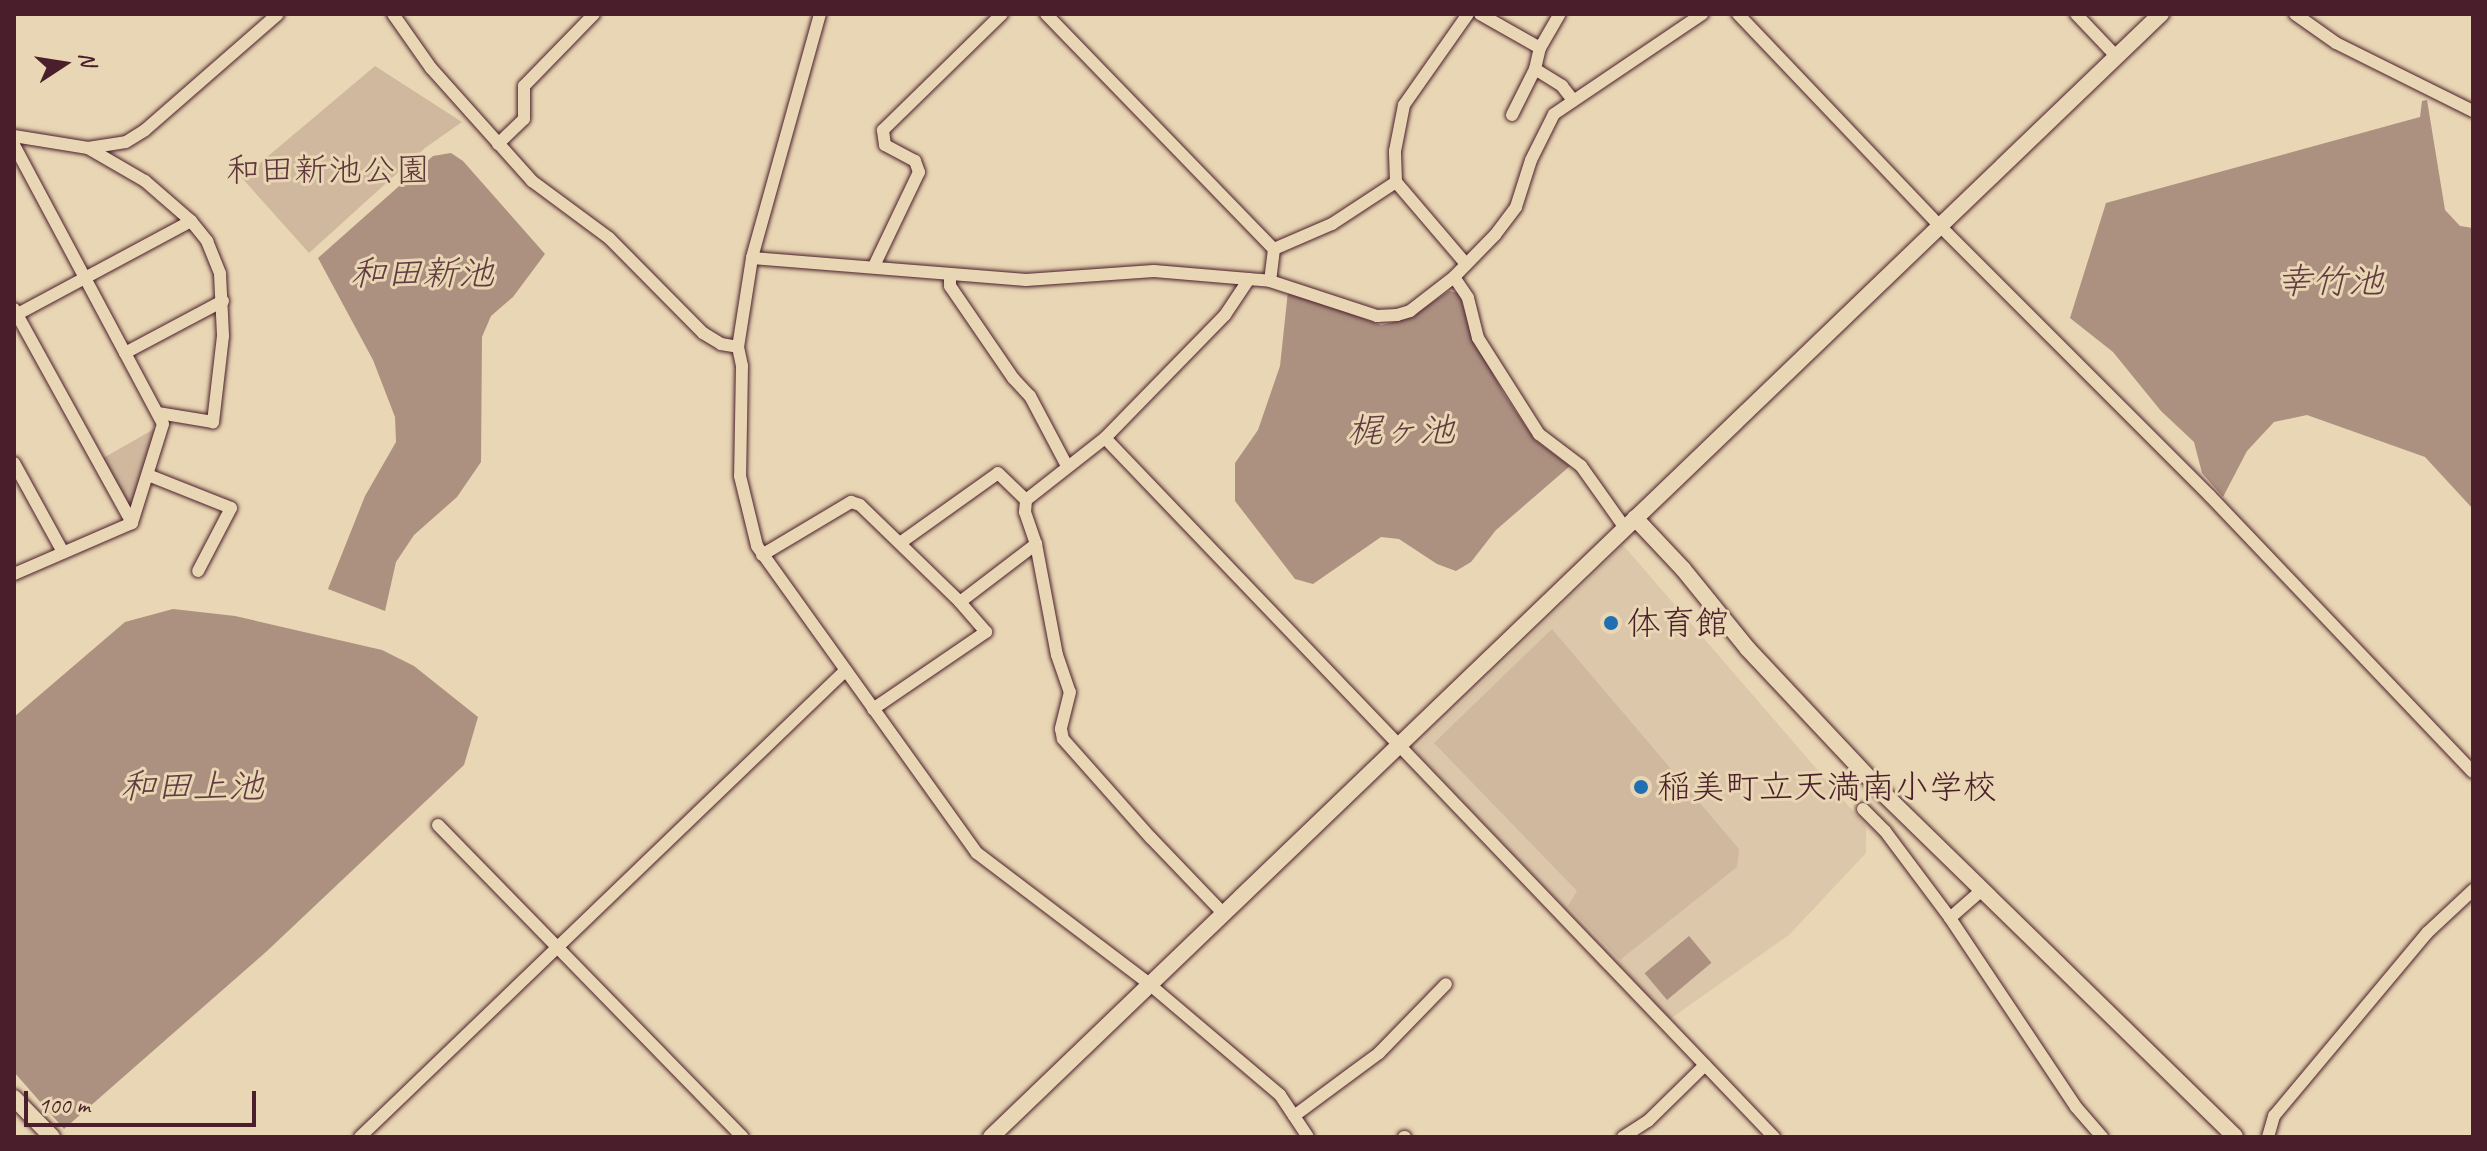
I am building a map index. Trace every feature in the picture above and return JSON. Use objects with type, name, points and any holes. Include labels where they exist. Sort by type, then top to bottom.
[{"type":"street","points":[[14,136],[88,148],[126,142],[145,130],[278,14]]},
{"type":"street","points":[[393,14],[431,68],[532,181],[609,238],[703,333],[721,344],[738,347]]},
{"type":"street","points":[[498,144],[524,119],[524,86],[594,14]]},
{"type":"street","points":[[820,14],[752,258],[738,347],[742,366],[740,476],[752,531],[762,555],[977,853],[1148,983],[1280,1095],[1308,1137]]},
{"type":"street","points":[[874,266],[919,172],[915,161],[885,145],[883,130],[1002,14]]},
{"type":"street","points":[[1046,14],[1274,249]]},
{"type":"street","points":[[1466,264],[1396,182],[1395,151],[1404,105],[1468,14]]},
{"type":"street","points":[[1480,14],[1540,48]]},
{"type":"street","points":[[1512,115],[1535,69],[1540,48],[1560,14]]},
{"type":"street","points":[[752,258],[1026,280],[1154,271],[1270,281],[1377,316],[1410,311],[1454,277],[1516,207],[1531,160],[1554,114],[1702,14]]},
{"type":"street","points":[[1738,14],[1939,225],[2210,496],[2473,772]]},
{"type":"street","points":[[2076,14],[2116,56]]},
{"type":"street","points":[[991,1137],[2161,14]]},
{"type":"street","points":[[2295,14],[2336,43],[2473,111]]},
{"type":"street","points":[[1535,69],[1562,86],[1573,100]]},
{"type":"street","points":[[14,145],[163,424],[132,523],[14,574]]},
{"type":"street","points":[[88,148],[145,181],[191,221],[207,241],[220,274],[223,336],[213,422],[158,413]]},
{"type":"street","points":[[1274,249],[1332,224],[1396,182]]},
{"type":"street","points":[[132,523],[15,313],[191,221]]},
{"type":"street","points":[[1270,281],[1274,249]]},
{"type":"street","points":[[950,276],[950,286],[1013,378],[1030,396],[1067,466]]},
{"type":"street","points":[[1454,277],[1468,298],[1478,338],[1539,434],[1581,466],[1630,523],[1683,569],[1748,649],[1885,795],[2235,1137]]},
{"type":"street","points":[[1223,913],[1063,739],[1061,729],[1070,692],[1057,655],[1036,544],[1025,512],[1026,500],[1105,438],[1225,315],[1249,279]]},
{"type":"street","points":[[125,353],[223,301]]},
{"type":"street","points":[[1105,438],[1774,1137]]},
{"type":"street","points":[[14,463],[63,552]]},
{"type":"street","points":[[900,543],[998,473],[1026,500]]},
{"type":"street","points":[[148,475],[231,508],[198,571]]},
{"type":"street","points":[[762,555],[851,502],[860,505],[960,602],[986,632],[873,709]]},
{"type":"street","points":[[960,602],[1036,544]]},
{"type":"street","points":[[360,1137],[845,671]]},
{"type":"street","points":[[1863,809],[1885,831],[1950,918],[2076,1107],[2102,1137]]},
{"type":"street","points":[[438,825],[742,1137]]},
{"type":"street","points":[[1950,918],[1983,889]]},
{"type":"street","points":[[2268,1137],[2274,1116],[2428,932],[2473,890]]},
{"type":"street","points":[[1294,1116],[1379,1053],[1446,984]]},
{"type":"street","points":[[1623,1137],[1648,1121],[1705,1065]]},
{"type":"street","points":[[14,1098],[52,1137]]},
{"type":"shaded area","name":"稲美町立天満南小学校","points":[[1623,545],[1866,826],[1866,853],[1789,935],[1670,1019],[1414,749]]},
{"type":"green space","name":"和田新池公園","points":[[375,66],[462,122],[425,148],[309,253],[242,178]]},
{"type":"green space","points":[[163,424],[132,523],[98,461]]},
{"type":"green space","points":[[1552,629],[1739,849],[1737,867],[1620,960],[1568,906],[1577,891],[1434,743]]},
{"type":"water","name":"幸竹池","points":[[2427,100],[2445,210],[2460,226],[2473,228],[2473,509],[2425,457],[2307,415],[2274,422],[2247,451],[2223,497],[2202,473],[2194,442],[2161,411],[2113,352],[2070,318],[2106,203],[2420,117],[2422,101]]},
{"type":"water","name":"和田新池","points":[[451,153],[463,161],[545,254],[513,297],[491,316],[482,337],[481,462],[457,497],[414,535],[396,562],[385,611],[328,589],[365,496],[396,442],[395,417],[373,360],[318,258],[433,156]]},
{"type":"water","name":"梶ヶ池","points":[[1288,291],[1381,325],[1409,318],[1449,291],[1459,293],[1472,334],[1504,394],[1535,440],[1570,466],[1496,530],[1471,562],[1456,571],[1437,564],[1399,539],[1381,537],[1313,584],[1295,579],[1235,501],[1235,463],[1258,430],[1280,366]]},
{"type":"water","name":"和田上池","points":[[173,609],[235,616],[382,650],[414,666],[478,717],[464,765],[267,951],[64,1129],[14,1072],[14,717],[125,622]]},
{"type":"water","points":[[1689,936],[1711,963],[1667,1000],[1645,973]]},
{"type":"place","name":"体育館","points":[[1611,623]]},
{"type":"place","name":"稲美町立天満南小学校","points":[[1641,787]]}]
